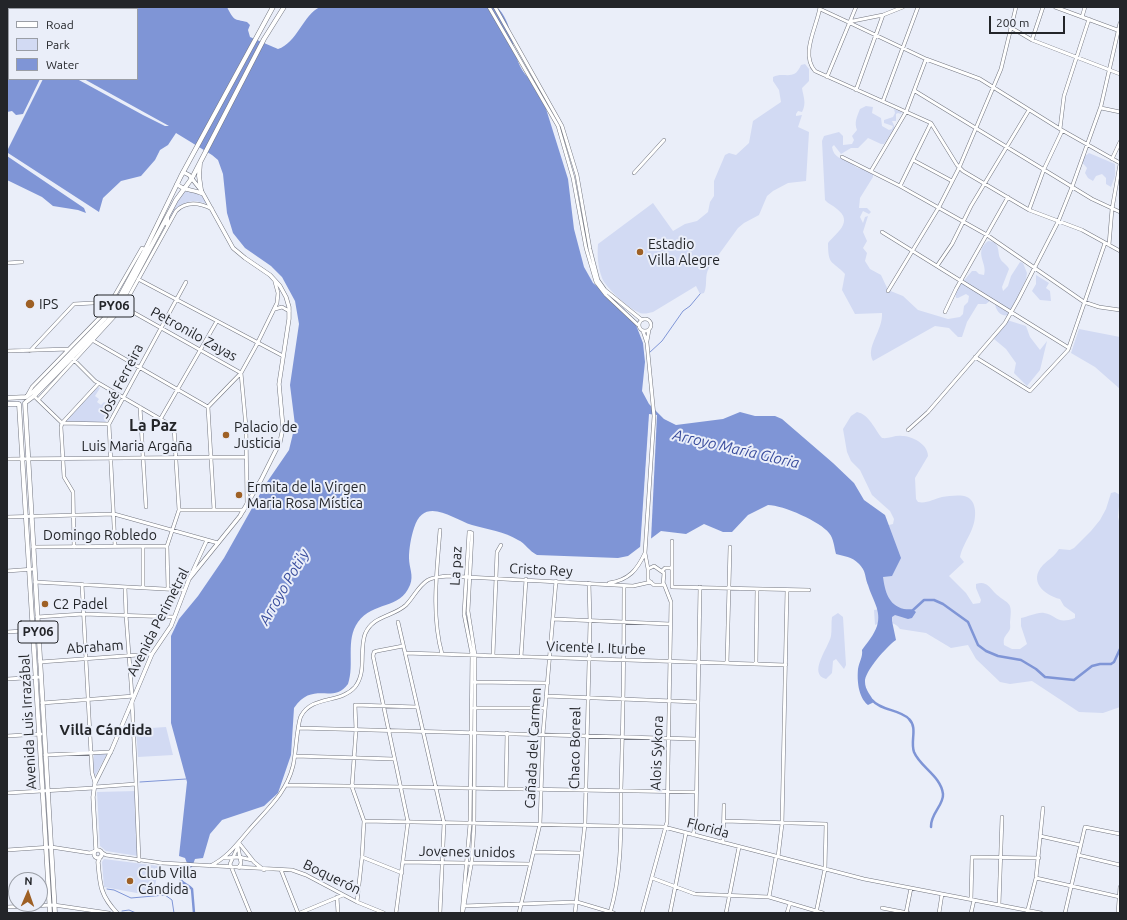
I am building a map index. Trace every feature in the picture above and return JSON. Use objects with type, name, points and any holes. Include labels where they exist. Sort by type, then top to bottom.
[{"type":"highway","name":"PY06","points":[[118,304],[195,149],[273,7]]},
{"type":"highway","name":"PY06","points":[[50,913],[52,905],[51,847],[45,791],[45,755],[41,677],[36,630],[37,617],[35,582],[32,570],[33,547],[31,515],[25,457],[26,403],[73,359],[88,338],[118,304],[137,278],[167,216],[192,178],[203,153],[264,39],[284,7]]},
{"type":"highway","points":[[201,158],[199,176],[202,192]]},
{"type":"highway","points":[[167,216],[168,224]]},
{"type":"highway","name":"PY06","points":[[21,397],[27,396],[71,350],[88,338]]},
{"type":"highway","points":[[25,412],[34,396]]},
{"type":"highway","points":[[7,398],[21,397]]},
{"type":"highway","points":[[7,404],[22,405],[26,403],[21,397]]},
{"type":"highway","points":[[19,404],[18,400],[21,397]]},
{"type":"highway","name":"Avenida Luis Irrazábal","points":[[19,404],[25,457],[26,516],[32,570],[36,630],[36,677],[39,734],[45,791],[46,847]]},
{"type":"highway","name":"PY06","points":[[46,847],[54,913]]},
{"type":"main road","name":"Avenida Perimetral","points":[[117,913],[110,905],[101,889],[95,786],[111,752],[152,654],[168,632],[183,590],[189,579],[244,510],[272,461],[282,436],[283,422],[278,392],[289,312],[284,293],[273,278],[233,248],[202,192],[192,178],[183,172]]},
{"type":"main road","points":[[177,184],[184,189],[202,192]]},
{"type":"main road","name":"Avenida Perimetral","points":[[98,850],[95,857],[100,858]]},
{"type":"street","points":[[490,7],[558,126],[574,178],[586,248],[596,282],[606,295],[638,325],[643,331],[647,343],[654,416],[645,553],[639,566],[633,574],[616,582],[603,584]]},
{"type":"street","points":[[494,7],[562,126],[577,175],[598,280],[605,290],[642,320],[645,319],[650,322],[651,327],[649,330],[647,343]]},
{"type":"street","points":[[827,77],[848,22],[856,7]]},
{"type":"street","points":[[848,22],[883,15],[903,7]]},
{"type":"street","points":[[883,102],[918,7]]},
{"type":"street","points":[[888,291],[939,207],[959,168],[1001,69],[1016,7]]},
{"type":"street","points":[[1032,40],[1043,7]]},
{"type":"street","points":[[1055,7],[1119,30]]},
{"type":"street","points":[[1082,17],[1085,7]]},
{"type":"street","points":[[1109,245],[1112,209],[1120,164],[1061,130],[993,86],[973,76],[926,59],[820,8],[809,51],[809,60],[815,71],[931,123],[959,168],[1029,210],[1082,230],[1105,243],[1120,251]]},
{"type":"street","points":[[856,90],[883,15]]},
{"type":"street","points":[[1029,210],[1044,169],[1061,130],[1064,96],[1089,19]]},
{"type":"street","points":[[908,430],[928,412],[1005,323],[1035,268],[1058,222],[1101,108],[1108,70],[1120,23]]},
{"type":"street","points":[[1010,27],[1032,40],[1120,74]]},
{"type":"street","points":[[871,171],[906,112],[926,59]]},
{"type":"street","points":[[915,91],[1072,187],[1120,212]]},
{"type":"street","points":[[1101,108],[1120,112]]},
{"type":"street","points":[[937,266],[952,244],[984,184],[1029,110]]},
{"type":"street","points":[[900,186],[931,123]]},
{"type":"street","points":[[634,173],[664,140]]},
{"type":"street","points":[[1112,159],[1120,142]]},
{"type":"street","points":[[842,157],[900,186],[987,235],[1084,302],[1099,307],[1120,310]]},
{"type":"street","points":[[913,160],[952,182]]},
{"type":"street","points":[[945,312],[1008,197]]},
{"type":"street","points":[[212,210],[200,204],[187,204],[176,211],[137,278],[283,356]]},
{"type":"street","points":[[882,232],[1069,348]]},
{"type":"street","points":[[975,357],[1030,391],[1069,348],[1105,243]]},
{"type":"street","points":[[7,263],[22,262]]},
{"type":"street","points":[[214,510],[208,408],[241,372],[274,310],[278,293],[273,278]]},
{"type":"street","name":"José Ferreira","points":[[115,546],[109,424],[186,282]]},
{"type":"street","points":[[30,351],[74,304],[118,304]]},
{"type":"street","points":[[118,304],[88,338],[208,408]]},
{"type":"street","name":"Petronilo Zayas","points":[[118,304],[241,372]]},
{"type":"street","points":[[274,310],[278,307],[282,307],[289,312]]},
{"type":"street","points":[[638,325],[642,320]]},
{"type":"street","points":[[161,418],[217,321]]},
{"type":"street","points":[[643,331],[649,330]]},
{"type":"street","points":[[7,351],[71,350]]},
{"type":"street","points":[[38,400],[73,359],[98,384],[161,418],[174,427],[180,510],[167,546],[168,589]]},
{"type":"street","points":[[241,372],[246,427],[247,504]]},
{"type":"street","points":[[74,547],[73,492],[64,476],[62,423],[98,384]]},
{"type":"street","points":[[34,396],[62,423],[109,424]]},
{"type":"street","points":[[140,407],[146,507]]},
{"type":"street","name":"Luis Maria Argaña","points":[[7,459],[25,457],[246,456]]},
{"type":"street","points":[[180,510],[244,510]]},
{"type":"street","points":[[7,517],[31,515],[114,514],[218,543]]},
{"type":"street","points":[[440,530],[436,628],[442,654]]},
{"type":"street","name":"La paz","points":[[462,913],[469,864],[472,823],[474,654],[465,620],[472,533],[469,532],[468,577]]},
{"type":"street","points":[[189,579],[206,540]]},
{"type":"street","points":[[672,541],[672,586],[809,590]]},
{"type":"street","points":[[493,655],[497,552],[501,545]]},
{"type":"street","points":[[143,546],[143,588]]},
{"type":"street","name":"Domingo Robledo","points":[[33,547],[167,546]]},
{"type":"street","points":[[727,663],[730,547]]},
{"type":"street","points":[[644,584],[648,578],[645,553]]},
{"type":"street","points":[[647,560],[662,571],[664,575],[663,585],[651,582],[648,578]]},
{"type":"street","points":[[648,569],[654,566]]},
{"type":"street","points":[[662,571],[665,568],[671,568]]},
{"type":"street","points":[[7,571],[32,570]]},
{"type":"street","points":[[210,866],[224,858],[239,843],[274,803],[286,785],[296,756],[300,717],[308,707],[316,702],[345,695],[358,683],[362,670],[364,639],[370,626],[381,617],[403,607],[423,584],[437,577]]},
{"type":"street","name":"Cristo Rey","points":[[437,577],[496,578],[624,586],[651,582]]},
{"type":"street","points":[[520,657],[526,580]]},
{"type":"street","name":"Cañada del Carmen","points":[[519,913],[540,824],[543,734],[556,581]]},
{"type":"street","points":[[35,582],[183,590]]},
{"type":"street","points":[[82,584],[84,658],[92,773],[95,786]]},
{"type":"street","name":"Chaco Boreal","points":[[575,913],[585,824],[590,622],[589,584]]},
{"type":"street","name":"Alois Sykora","points":[[642,913],[666,827],[670,700],[670,599],[663,585]]},
{"type":"street","points":[[463,906],[577,902],[611,913],[616,893],[619,867],[621,826],[624,586]]},
{"type":"street","points":[[125,587],[128,655],[133,697],[138,861]]},
{"type":"street","points":[[693,836],[696,822],[696,739],[700,587]]},
{"type":"street","points":[[756,664],[758,589]]},
{"type":"street","points":[[768,897],[777,857],[782,824],[787,590]]},
{"type":"street","points":[[37,617],[83,614],[174,617]]},
{"type":"street","points":[[553,619],[590,622],[670,624]]},
{"type":"street","points":[[398,622],[434,788],[444,823],[441,863],[440,913]]},
{"type":"street","points":[[7,632],[36,630]]},
{"type":"street","points":[[396,913],[408,822],[373,654],[377,651],[403,646]]},
{"type":"street","name":"Vicente I. Iturbe","points":[[405,653],[786,665]]},
{"type":"street","name":"Abraham","points":[[40,662],[152,654]]},
{"type":"street","points":[[7,679],[41,677]]},
{"type":"street","points":[[474,682],[548,684]]},
{"type":"street","points":[[546,696],[697,702]]},
{"type":"street","points":[[42,703],[133,697]]},
{"type":"street","points":[[357,902],[364,821],[352,787],[356,730],[355,705],[417,706]]},
{"type":"street","points":[[473,708],[545,708]]},
{"type":"street","points":[[299,728],[696,739]]},
{"type":"street","points":[[506,788],[507,733]]},
{"type":"street","points":[[7,736],[44,734]]},
{"type":"street","points":[[45,755],[111,752]]},
{"type":"street","points":[[296,756],[394,759]]},
{"type":"street","points":[[7,793],[136,784]]},
{"type":"street","points":[[286,785],[696,792]]},
{"type":"street","points":[[723,843],[724,805]]},
{"type":"street","points":[[1027,912],[1036,878],[1043,808]]},
{"type":"street","points":[[999,905],[1002,817]]},
{"type":"street","name":"Florida","points":[[364,821],[585,824],[666,827],[693,836],[864,879],[999,905],[1027,912],[1041,913]]},
{"type":"street","points":[[724,821],[782,824],[826,824],[826,869],[817,912]]},
{"type":"street","points":[[1065,913],[1085,827],[1120,834]]},
{"type":"street","points":[[670,913],[674,886],[686,833]]},
{"type":"street","points":[[1040,836],[1080,845]]},
{"type":"street","points":[[239,843],[230,864],[250,913]]},
{"type":"street","points":[[239,843],[252,860],[264,870]]},
{"type":"street","points":[[7,850],[51,847],[90,853],[98,850],[106,855]]},
{"type":"street","points":[[238,847],[240,863],[238,868]]},
{"type":"street","points":[[726,913],[739,847]]},
{"type":"street","points":[[534,852],[581,853]]},
{"type":"street","points":[[90,853],[95,857]]},
{"type":"street","points":[[100,858],[106,855]]},
{"type":"street","name":"Boquerón","points":[[106,855],[138,861],[198,866],[292,870],[306,875],[357,902],[384,913]]},
{"type":"street","points":[[1078,855],[1120,865]]},
{"type":"street","points":[[971,913],[973,900],[972,856],[1039,858]]},
{"type":"street","points":[[224,858],[239,857],[252,860]]},
{"type":"street","points":[[362,858],[402,873]]},
{"type":"street","name":"Jovenes unidos","points":[[403,862],[530,864]]},
{"type":"street","points":[[281,870],[299,913],[343,895]]},
{"type":"street","points":[[652,878],[695,894],[768,897],[823,913]]},
{"type":"street","points":[[1036,878],[1120,897]]},
{"type":"street","points":[[1118,913],[1120,887]]},
{"type":"street","points":[[882,908],[907,913],[911,888]]},
{"type":"street","points":[[337,892],[338,913]]},
{"type":"street","points":[[939,913],[942,894]]},
{"type":"street","points":[[788,913],[790,904]]},
{"type":"street","points":[[7,907],[52,905],[88,909],[107,913],[110,905]]},
{"type":"street","points":[[369,907],[369,913]]},
{"type":"street","points":[[88,909],[89,913]]},
{"type":"green space","points":[[805,64],[809,69],[809,81],[802,88],[804,103],[802,112],[798,111],[796,116],[802,115],[798,127],[809,132],[806,181],[788,183],[767,196],[759,215],[738,228],[709,268],[704,293],[700,294],[696,286],[653,312],[644,314],[634,310],[618,297],[604,282],[598,261],[598,244],[653,203],[673,231],[685,224],[697,221],[708,212],[710,202],[714,196],[714,181],[725,155],[729,153],[736,155],[749,143],[753,121],[781,102],[779,90],[773,81],[773,77],[777,75],[792,75],[801,65]]},
{"type":"green space","points":[[866,106],[873,107],[872,113],[881,118],[882,126],[889,130],[892,129],[893,126],[884,123],[884,120],[893,117],[895,113],[894,109],[902,112],[901,114],[896,114],[896,121],[892,121],[895,128],[884,144],[868,138],[858,148],[851,148],[841,154],[834,145],[832,147],[836,156],[850,162],[857,168],[873,172],[873,177],[860,198],[859,208],[867,208],[871,212],[869,214],[863,211],[860,217],[863,223],[865,217],[868,216],[863,232],[867,241],[863,248],[867,253],[865,261],[870,269],[881,275],[888,290],[903,296],[918,310],[948,319],[960,317],[963,314],[964,306],[968,302],[969,296],[966,294],[956,298],[955,291],[972,271],[976,271],[979,274],[984,275],[985,271],[981,254],[984,245],[988,241],[997,245],[1000,258],[1009,269],[1002,287],[1003,291],[1008,286],[1011,276],[1020,262],[1023,263],[1027,273],[1026,279],[1009,315],[999,313],[995,304],[991,300],[986,304],[978,304],[967,322],[962,337],[958,337],[949,328],[935,326],[873,361],[871,350],[882,320],[882,313],[855,314],[842,290],[845,274],[830,259],[828,243],[842,227],[844,218],[834,206],[825,200],[822,141],[824,136],[839,132],[843,136],[843,145],[852,144],[854,140],[852,136],[857,130],[856,122],[860,109]]},
{"type":"green space","points":[[1089,153],[1115,164],[1115,176],[1111,187],[1106,184],[1106,178],[1102,174],[1096,176],[1093,181],[1088,178],[1085,173],[1087,168],[1080,160]]},
{"type":"green space","points":[[190,190],[202,195],[209,205],[196,201],[185,203],[176,210],[168,221],[168,216],[183,193]]},
{"type":"green space","points":[[1036,275],[1049,283],[1046,288],[1050,291],[1051,301],[1040,300],[1032,291],[1036,284]]},
{"type":"green space","points":[[1007,320],[1026,326],[1030,337],[1040,350],[1047,341],[1040,370],[1027,386],[1014,373],[1016,363],[1006,349],[994,339]]},
{"type":"green space","points":[[1079,329],[1120,337],[1120,389],[1095,367],[1071,353]]},
{"type":"green space","points":[[98,387],[100,388],[95,396],[99,399],[97,402],[101,405],[104,402],[108,404],[106,407],[111,411],[105,423],[65,422]]},
{"type":"green space","points":[[857,412],[869,419],[882,438],[906,436],[915,439],[925,448],[928,456],[915,478],[916,499],[918,502],[958,495],[971,499],[975,512],[974,521],[960,557],[964,562],[949,576],[966,593],[973,604],[980,603],[981,600],[976,584],[984,583],[1010,606],[1010,628],[1005,637],[1004,645],[1012,649],[1020,649],[1027,644],[1021,626],[1021,618],[1044,613],[1060,620],[1075,618],[1075,614],[1064,606],[1060,599],[1044,591],[1038,582],[1037,576],[1043,565],[1059,549],[1070,550],[1074,548],[1091,531],[1100,520],[1106,509],[1111,493],[1115,492],[1120,495],[1118,517],[1120,525],[1120,707],[1103,713],[1079,712],[1032,681],[1010,684],[1000,682],[976,659],[968,645],[951,648],[926,633],[900,629],[895,624],[889,622],[875,625],[874,610],[880,609],[885,526],[893,524],[894,519],[890,511],[872,495],[860,470],[851,461],[847,452],[843,429],[851,416]]},
{"type":"green space","points":[[838,613],[843,617],[846,665],[844,669],[836,659],[833,661],[832,673],[826,679],[818,672],[819,666],[831,636],[832,617]]},
{"type":"green space","points":[[166,727],[173,755],[138,757],[136,729]]},
{"type":"green space","points":[[94,754],[107,754],[95,776],[93,775]]},
{"type":"green space","points":[[136,791],[138,856],[106,851],[100,846],[97,792]]},
{"type":"green space","name":"Club Villa Cándida","points":[[104,859],[159,866],[153,896],[104,887],[102,862]]},
{"type":"water","points":[[7,7],[227,7],[235,19],[247,22],[250,25],[248,30],[250,37],[278,49],[285,46],[290,41],[309,16],[320,7],[497,7],[502,13],[509,27],[520,66],[542,96],[568,179],[574,229],[584,267],[593,283],[624,309],[636,325],[643,343],[645,362],[642,391],[649,404],[664,419],[676,425],[723,419],[740,412],[755,416],[775,416],[782,419],[854,483],[864,500],[885,515],[901,558],[892,576],[883,577],[886,592],[894,604],[904,609],[916,612],[912,618],[908,619],[895,615],[892,617],[896,640],[872,666],[868,672],[865,682],[866,688],[874,702],[868,705],[865,702],[860,693],[858,683],[858,669],[862,650],[874,633],[878,621],[876,605],[864,571],[853,559],[836,554],[831,535],[825,529],[810,519],[792,511],[768,505],[748,515],[732,532],[723,532],[704,524],[686,534],[661,531],[628,556],[618,558],[537,555],[513,537],[472,525],[440,512],[432,511],[425,513],[419,518],[414,528],[409,554],[411,581],[406,593],[393,602],[364,615],[354,629],[351,644],[351,668],[348,684],[336,693],[308,695],[294,708],[291,755],[278,793],[264,806],[222,820],[210,834],[203,858],[195,859],[192,867],[189,868],[185,858],[179,856],[187,782],[171,723],[171,636],[179,619],[198,596],[224,558],[265,485],[289,450],[295,425],[290,385],[299,324],[295,301],[282,277],[271,266],[245,248],[233,233],[227,213],[223,174],[218,160],[176,133],[168,145],[160,150],[155,160],[141,176],[121,181],[103,198],[99,212],[8,153],[8,149],[42,80],[79,80],[143,115],[165,126],[169,126],[86,80],[138,80],[138,8],[8,8],[8,80],[40,80],[23,114],[16,115],[12,111],[7,112]]},
{"type":"water","points":[[7,156],[84,208],[86,213],[78,210],[53,206],[42,197],[7,180]]},
{"type":"pier","points":[[649,414],[657,415],[651,540],[640,549]]},
{"type":"waterway","points":[[649,353],[662,341],[683,311],[690,306],[700,294]]},
{"type":"waterway","name":"Arroyo María Gloria","points":[[912,611],[924,600],[934,600],[943,604],[968,622],[978,645],[986,651],[998,656],[1021,660],[1036,669],[1045,677],[1074,680],[1092,666],[1111,664],[1114,662],[1120,649]]},
{"type":"waterway","points":[[872,700],[880,706],[901,713],[912,723],[914,752],[935,777],[943,794],[943,798],[931,822],[931,827]]},
{"type":"waterway","points":[[140,782],[186,779]]},
{"type":"waterway","name":"Arroyo Poti'y","points":[[189,867],[184,871],[180,879],[192,889],[194,913]]},
{"type":"waterway","points":[[107,889],[114,890],[131,898],[165,895],[172,900],[174,913]]},
{"type":"waterway","points":[[122,911],[129,910],[136,913]]},
{"type":"place","name":"Estadio Villa Alegre","points":[[640,252]]},
{"type":"place","name":"IPS","points":[[30,304]]},
{"type":"place","name":"Palacio de Justicia","points":[[226,435]]},
{"type":"place","name":"Ermita de la Virgen Maria Rosa Mística","points":[[239,495]]},
{"type":"place","name":"C2 Padel","points":[[45,604]]},
{"type":"place","name":"Club Villa Cándida","points":[[130,881]]},
{"type":"district","name":"La Paz","points":[[153,426]]},
{"type":"district","name":"Villa Cándida","points":[[106,730]]}]
